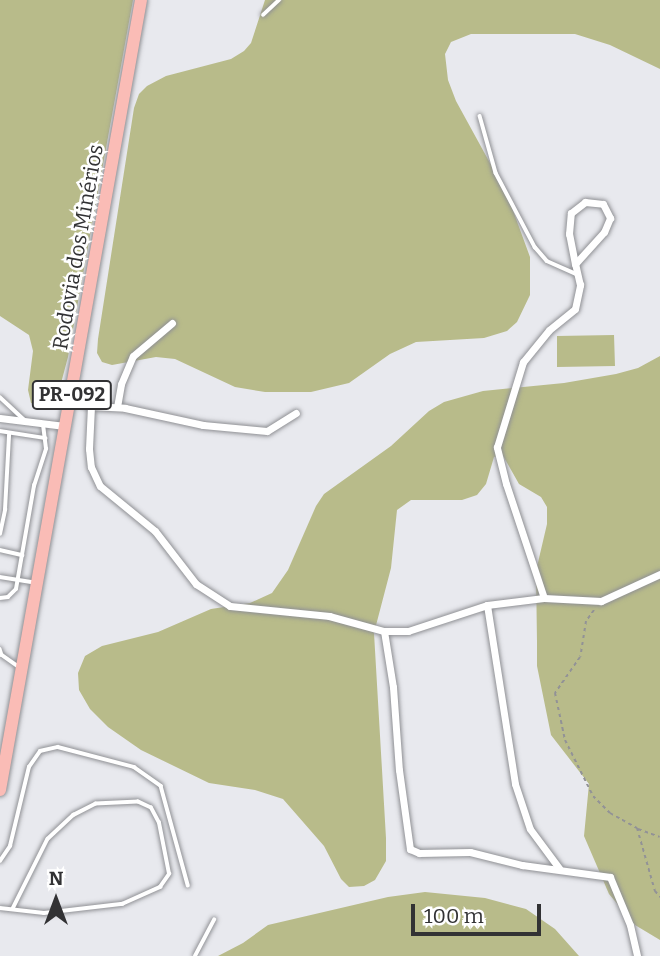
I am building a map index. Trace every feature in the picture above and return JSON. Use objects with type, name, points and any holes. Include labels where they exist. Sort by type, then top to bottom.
[{"type":"main road","name":"Rodovia dos Minérios","points":[[0,790],[141,0]]},
{"type":"street","points":[[544,598],[506,484],[497,447],[523,362],[549,330],[575,309],[580,285],[575,264],[569,234],[571,213],[586,202],[603,205],[610,218],[604,232],[575,264]]},
{"type":"street","points":[[117,407],[121,384],[133,356],[172,323]]},
{"type":"street","points":[[71,400],[91,406],[117,407],[203,425],[267,431],[296,414]]},
{"type":"street","points":[[91,406],[91,467],[100,486],[155,531],[196,584],[230,607],[329,616],[384,631],[408,631],[487,605],[544,598],[601,601],[660,574]]},
{"type":"street","points":[[0,418],[66,426]]},
{"type":"street","points":[[487,605],[515,784],[530,829],[559,868]]},
{"type":"street","points":[[384,631],[393,687],[410,849],[419,853],[470,852],[522,865],[610,877],[630,925],[637,956]]},
{"type":"lane","points":[[263,15],[279,0]]},
{"type":"lane","points":[[480,116],[496,173],[535,247],[547,261],[578,275]]},
{"type":"lane","points":[[0,397],[27,422]]},
{"type":"lane","points":[[0,598],[15,593],[34,486],[43,464],[43,423]]},
{"type":"lane","points":[[0,430],[9,435],[45,438]]},
{"type":"lane","points":[[0,534],[5,510],[9,435]]},
{"type":"lane","points":[[0,550],[22,555]]},
{"type":"lane","points":[[0,577],[38,583]]},
{"type":"lane","points":[[0,649],[8,660],[22,668]]},
{"type":"lane","points":[[0,862],[10,846],[29,767],[40,751],[58,747],[134,767],[161,786],[188,885]]},
{"type":"lane","points":[[0,908],[44,912],[122,904],[160,887],[169,874],[159,823],[151,808],[138,802],[96,804],[74,815],[48,839],[13,909]]},
{"type":"lane","points":[[194,956],[214,920]]},
{"type":"path","points":[[601,601],[586,621],[580,657],[555,693],[565,740],[593,796],[610,813],[660,837]]},
{"type":"path","points":[[638,828],[655,891],[660,897]]},
{"type":"green space","points":[[0,0],[133,0],[68,357],[60,387],[51,402],[42,407],[31,403],[28,390],[33,351],[29,335],[0,316]]},
{"type":"green space","points":[[265,0],[660,0],[660,69],[610,45],[575,34],[471,34],[451,42],[445,54],[448,80],[456,101],[507,194],[530,257],[530,295],[517,322],[507,331],[484,338],[416,342],[390,354],[349,383],[311,392],[265,392],[235,387],[175,359],[156,357],[112,365],[102,362],[97,353],[98,339],[134,108],[139,94],[147,86],[166,76],[231,59],[244,51],[251,43]]},
{"type":"green space","points":[[614,335],[615,366],[557,367],[557,336]]},
{"type":"green space","points":[[660,356],[660,940],[635,925],[609,894],[584,836],[589,784],[551,735],[537,666],[536,571],[547,524],[547,507],[541,497],[519,484],[502,454],[494,457],[486,484],[477,495],[462,500],[411,500],[397,510],[391,568],[374,633],[386,838],[386,861],[375,880],[364,886],[349,887],[341,879],[324,846],[283,799],[255,790],[209,783],[141,750],[108,727],[90,709],[79,690],[78,673],[85,656],[102,646],[158,632],[211,609],[250,603],[272,593],[288,570],[324,494],[391,446],[429,411],[444,402],[483,391],[564,383],[616,374],[638,368]]},
{"type":"green space","points":[[425,892],[485,898],[526,909],[555,929],[579,956],[218,956],[243,943],[268,925],[388,897]]}]
